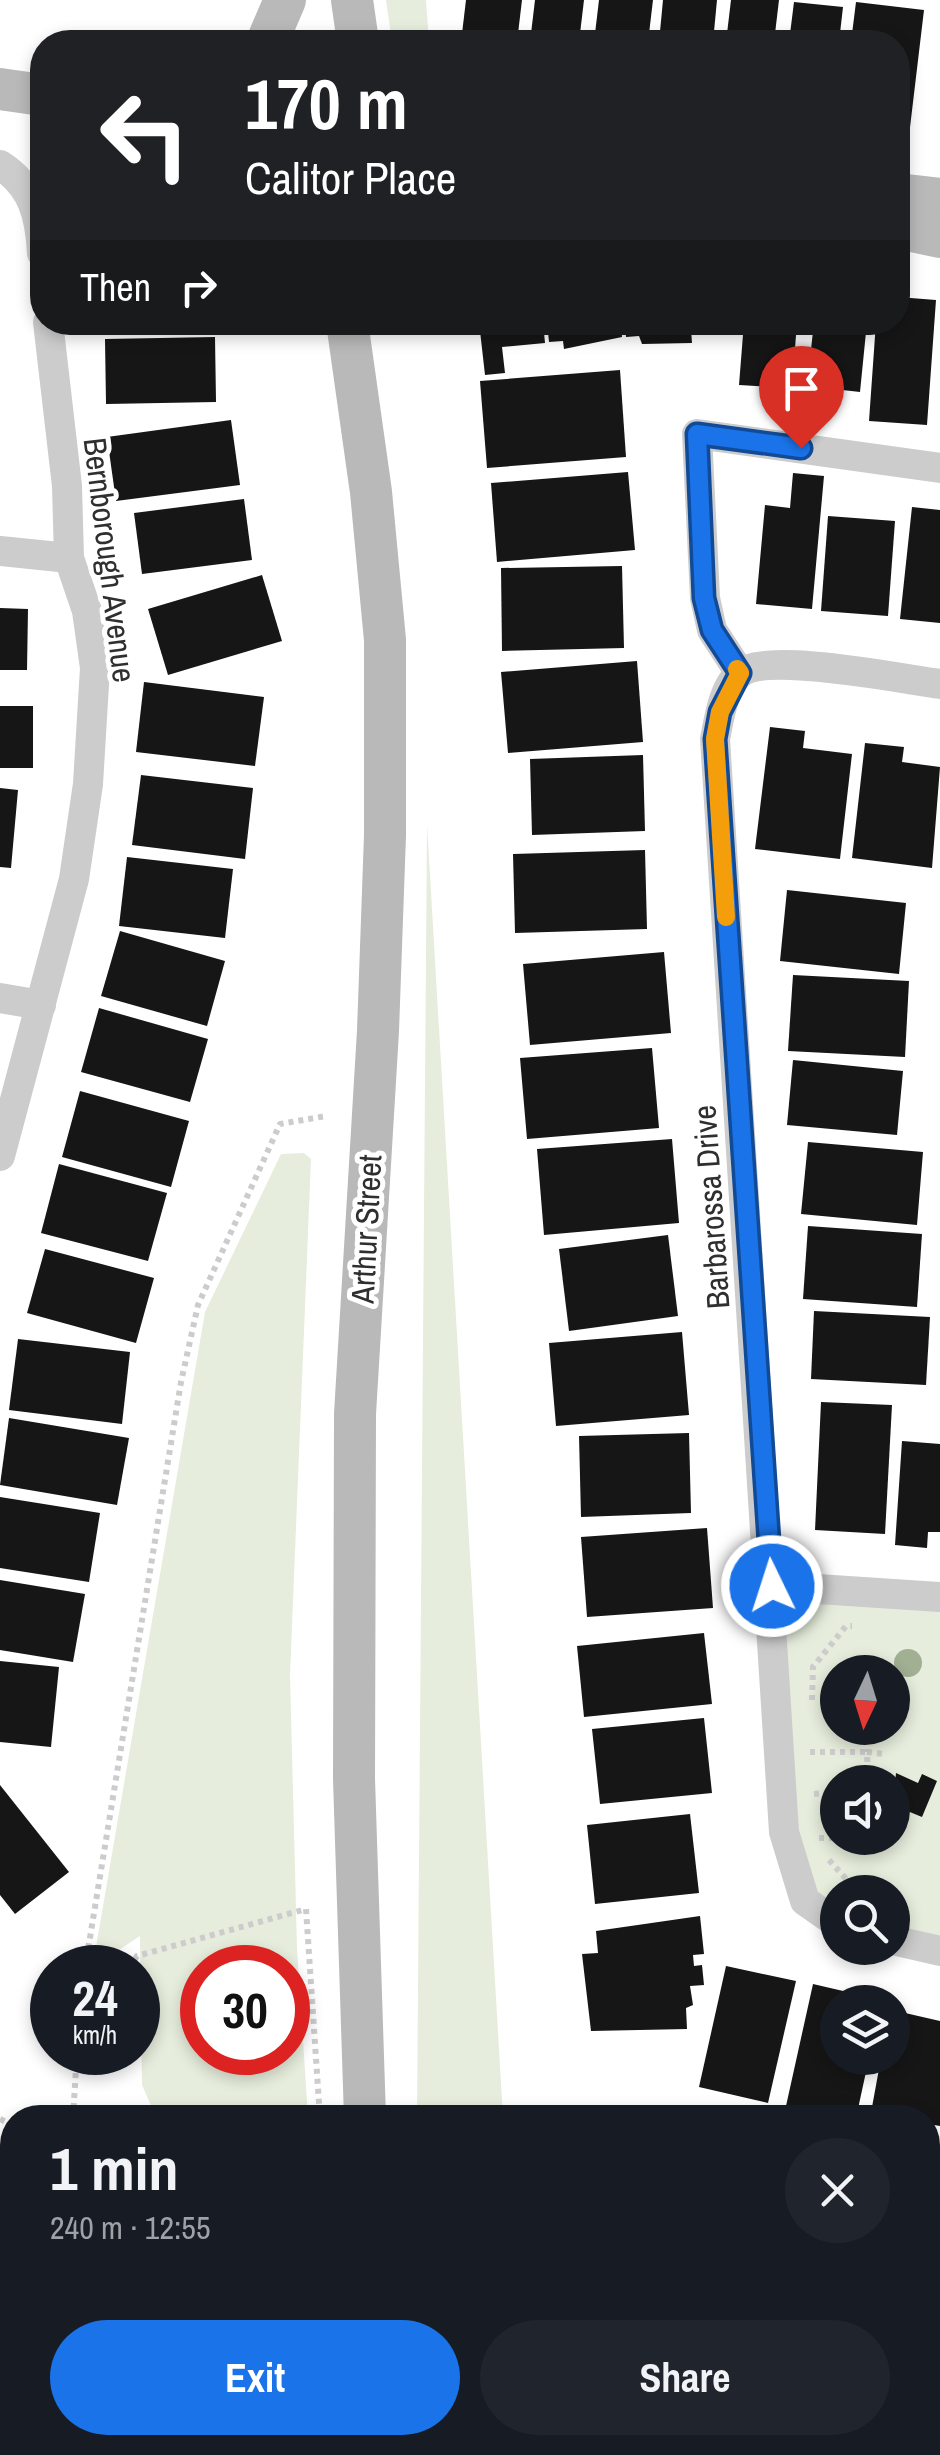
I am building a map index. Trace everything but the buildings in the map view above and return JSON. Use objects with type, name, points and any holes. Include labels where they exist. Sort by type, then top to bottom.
[{"type":"street","points":[[272,30],[285,0]]},
{"type":"street","points":[[352,0],[356,30]]},
{"type":"street","points":[[0,89],[30,93]]},
{"type":"street","points":[[0,165],[16,176],[30,198]]},
{"type":"street","points":[[910,196],[940,200]]},
{"type":"street","points":[[910,231],[940,238]]},
{"type":"street","name":"Bernborough Avenue","points":[[0,1156],[74,879],[88,784],[94,668],[87,611],[69,558],[66,486],[49,335]]},
{"type":"street","name":"Arthur Street","points":[[343,335],[371,492],[385,640],[385,835],[378,1031],[355,1414],[354,1780],[365,2105]]},
{"type":"street","points":[[940,468],[697,434],[704,598],[712,630],[740,673],[790,664],[940,684]]},
{"type":"street","points":[[0,551],[69,558]]},
{"type":"street","name":"Barbarossa Drive","points":[[740,673],[720,712],[715,739],[788,1853],[805,1901],[820,1911]]},
{"type":"street","points":[[0,998],[42,1005]]},
{"type":"street","points":[[772,1586],[940,1597]]},
{"type":"street","points":[[910,1944],[940,1951]]},
{"type":"path","points":[[89,1945],[181,1382],[198,1304],[280,1124],[326,1116]]},
{"type":"path","points":[[811,1718],[812,1666],[846,1626],[865,1628]]},
{"type":"path","points":[[811,1735],[811,1766]]},
{"type":"path","points":[[810,1752],[884,1754]]},
{"type":"path","points":[[867,1752],[867,1765]]},
{"type":"path","points":[[811,1780],[814,1809]]},
{"type":"path","points":[[812,1794],[820,1793]]},
{"type":"path","points":[[816,1823],[825,1856],[842,1875]]},
{"type":"path","points":[[160,1950],[306,1909],[319,2105]]},
{"type":"path","points":[[74,2105],[76,2075]]},
{"type":"green space","points":[[386,0],[426,0],[428,30],[390,30]]},
{"type":"green space","points":[[427,824],[502,2105],[417,2105]]},
{"type":"green space","points":[[304,1153],[311,1159],[290,1675],[297,1945],[180,1945],[180,2075],[305,2075],[307,2105],[151,2105],[142,2075],[160,2075],[160,1945],[140,1945],[140,1936],[126,1945],[96,1945],[205,1312],[281,1154]]},
{"type":"green space","points":[[772,1586],[940,1597],[940,1951],[910,1944],[910,1875],[820,1875],[820,1912],[805,1901]]},
{"type":"slow traffic","points":[[726,917],[715,739],[720,712],[740,673],[737,669]]},
{"type":"route","points":[[772,1586],[716,776],[715,739],[720,712],[740,673],[712,630],[704,598],[697,434],[801,448]]}]
